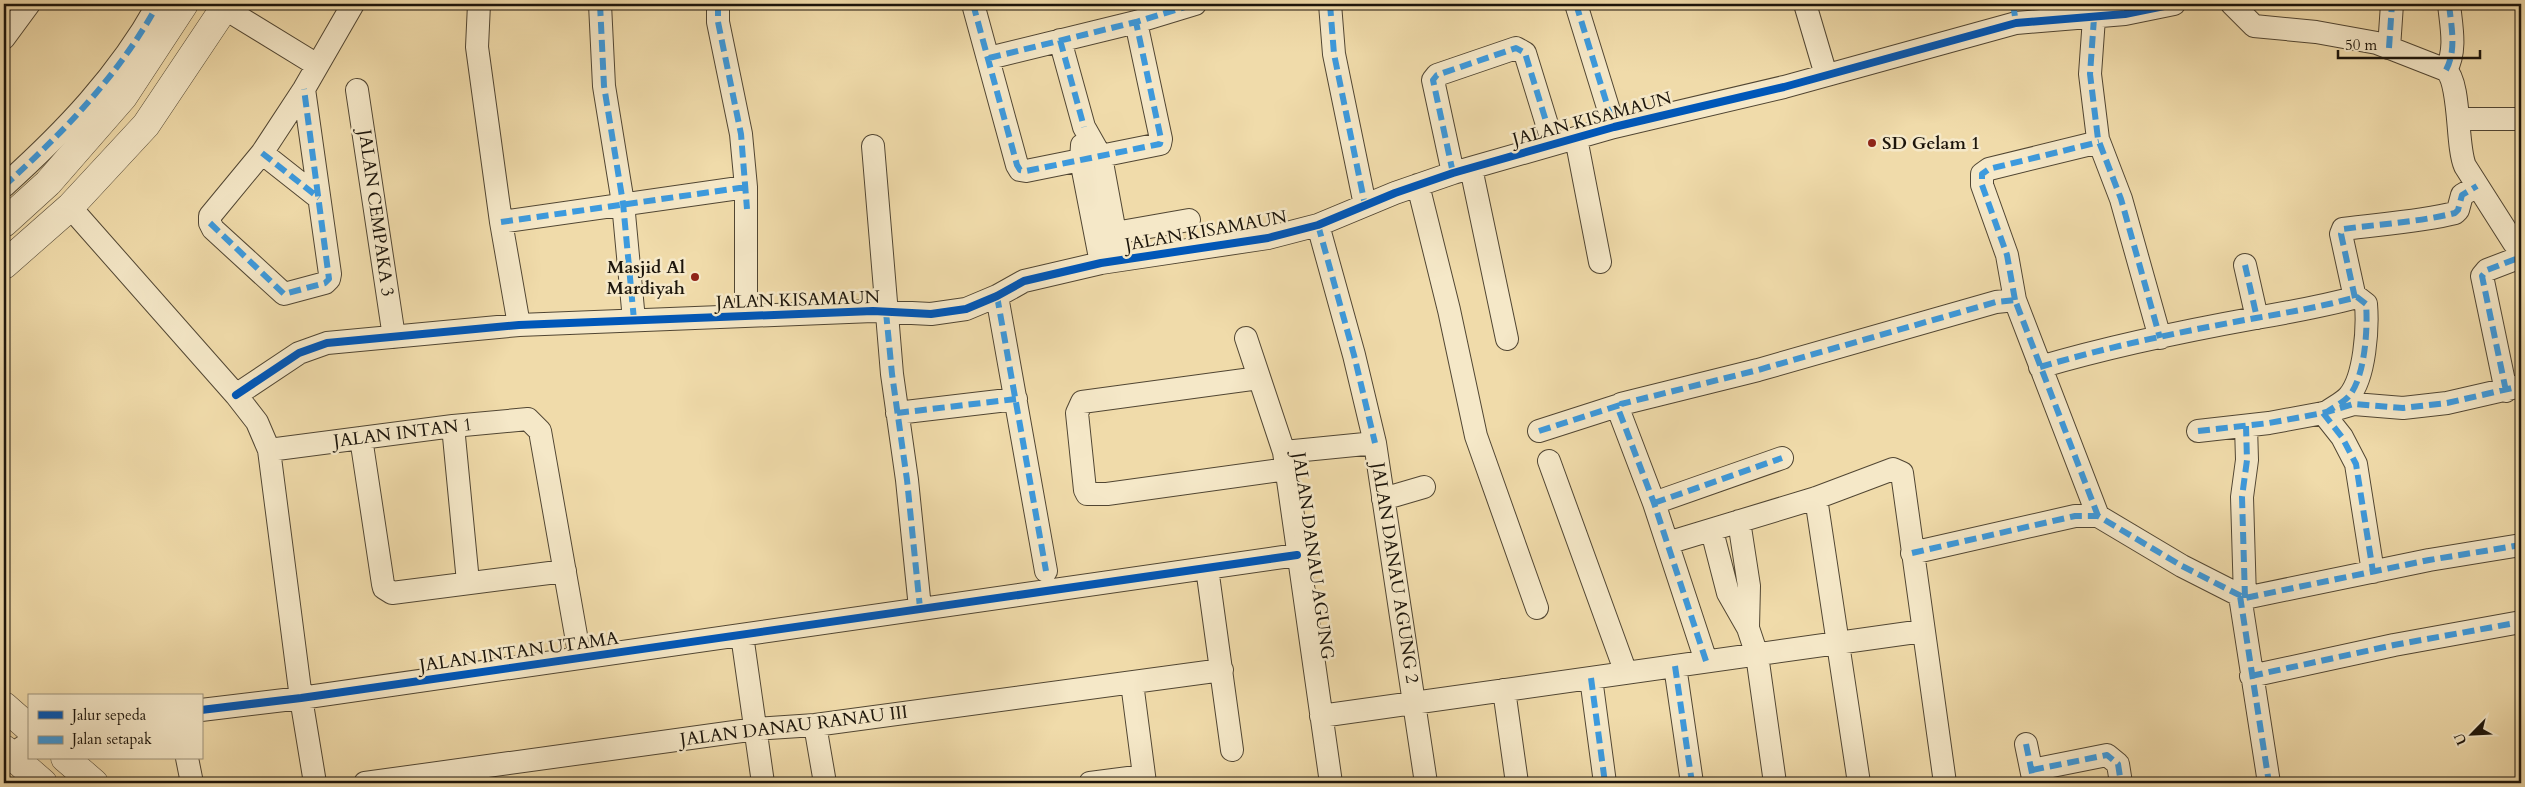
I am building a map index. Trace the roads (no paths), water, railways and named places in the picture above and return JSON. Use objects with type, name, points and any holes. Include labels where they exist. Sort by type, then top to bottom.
[{"type":"street","points":[[4,38],[29,4]]},
{"type":"street","points":[[4,186],[46,148],[99,92],[142,33],[158,4]]},
{"type":"street","points":[[4,222],[48,183],[123,97],[184,4]]},
{"type":"street","points":[[304,89],[329,279],[317,286],[284,294],[213,229],[210,223],[210,216],[262,153],[304,89],[353,4]]},
{"type":"street","points":[[479,4],[477,47],[501,222],[519,324]]},
{"type":"street","points":[[600,4],[604,86],[623,203],[634,320]]},
{"type":"street","points":[[718,4],[718,22],[741,134],[746,187],[746,316]]},
{"type":"street","points":[[973,4],[1017,165],[1020,170],[1026,171],[1160,144],[1161,139],[1136,22]]},
{"type":"street","points":[[989,58],[1136,22],[1195,4]]},
{"type":"street","points":[[1330,4],[1334,54],[1365,205]]},
{"type":"street","points":[[1576,4],[1614,127]]},
{"type":"street","points":[[1805,4],[1826,75]]},
{"type":"street","name":"JALAN KISAMAUN","points":[[236,395],[299,352],[326,344],[519,324],[886,312],[931,314],[966,309],[997,296],[1024,281],[1111,262],[1268,238],[1318,225],[1418,185],[1462,171],[1614,127],[1826,75],[2015,14],[2094,18],[2174,4]]},
{"type":"street","points":[[2232,4],[2254,26],[2316,32],[2377,43],[2446,70],[2452,82],[2459,119],[2461,157],[2477,186],[2514,242],[2521,249]]},
{"type":"street","points":[[2389,48],[2392,4]]},
{"type":"street","points":[[2446,70],[2451,60],[2452,35],[2449,4]]},
{"type":"street","points":[[4,265],[70,206],[146,125],[226,6],[317,65]]},
{"type":"street","points":[[2094,18],[2090,74],[2099,142],[2121,199],[2160,338]]},
{"type":"street","points":[[1060,40],[1084,126],[1111,262]]},
{"type":"street","points":[[1507,339],[1462,171],[1433,89],[1432,80],[1437,75],[1516,48],[1525,53],[1553,144]]},
{"type":"street","name":"JALAN CEMPAKA 3","points":[[357,90],[394,337]]},
{"type":"street","points":[[2459,119],[2521,119]]},
{"type":"street","points":[[1576,138],[1600,262]]},
{"type":"street","points":[[2098,516],[2015,300],[2007,255],[1982,185],[1982,174],[1984,171],[1998,167],[2099,142]]},
{"type":"street","points":[[873,146],[886,312],[897,413],[908,480],[920,608]]},
{"type":"street","points":[[262,153],[319,198]]},
{"type":"street","points":[[1091,158],[1115,233],[1111,262]]},
{"type":"street","points":[[1418,185],[1450,310],[1476,436],[1537,608]]},
{"type":"street","points":[[2355,298],[2341,234],[2343,229],[2412,219],[2431,219],[2455,213],[2462,195],[2477,186]]},
{"type":"street","points":[[501,222],[623,203],[746,187]]},
{"type":"street","points":[[70,206],[236,395],[257,422],[269,450],[301,698],[315,783]]},
{"type":"street","points":[[1115,233],[1189,220]]},
{"type":"street","name":"JALAN DANAU AGUNG 2","points":[[1318,225],[1354,355],[1375,443],[1426,783]]},
{"type":"street","points":[[2198,431],[2246,426],[2325,413],[2354,404],[2403,408],[2447,403],[2514,388],[2482,276],[2487,270],[2521,257]]},
{"type":"street","points":[[2245,265],[2257,318]]},
{"type":"street","points":[[997,296],[1046,571]]},
{"type":"street","points":[[2040,367],[2078,356],[2160,338],[2360,298],[2366,304],[2367,318],[2367,330],[2360,368],[2349,397],[2325,413]]},
{"type":"street","points":[[1539,432],[1620,405],[1758,370],[1996,302],[2015,300]]},
{"type":"street","name":"JALAN DANAU AGUNG","points":[[1246,338],[1286,461],[1297,555],[1331,783]]},
{"type":"street","points":[[1259,378],[1082,402],[1077,413],[1085,490],[1088,494],[1107,494],[1375,443]]},
{"type":"street","points":[[897,413],[1016,399]]},
{"type":"street","points":[[1620,405],[1619,411],[1654,503],[1706,662]]},
{"type":"street","points":[[2325,413],[2342,437],[2356,464],[2373,572]]},
{"type":"street","name":"JALAN INTAN 1","points":[[269,450],[453,426],[528,419],[540,431],[565,571]]},
{"type":"street","points":[[453,426],[468,582]]},
{"type":"street","points":[[2246,426],[2247,460],[2242,498],[2243,597],[2251,676],[2269,783]]},
{"type":"street","points":[[361,438],[384,588],[392,593],[565,571],[580,658]]},
{"type":"street","points":[[1654,503],[1782,458]]},
{"type":"street","points":[[1550,461],[1626,673]]},
{"type":"street","points":[[1674,541],[1816,498],[1893,468],[1898,469],[1902,473],[1945,783]]},
{"type":"street","points":[[1383,499],[1424,487]]},
{"type":"street","points":[[1816,498],[1859,783]]},
{"type":"street","points":[[1912,553],[2075,516],[2098,516],[2182,566],[2243,597],[2521,545]]},
{"type":"street","points":[[1739,522],[1749,586],[1748,628]]},
{"type":"street","points":[[1712,531],[1728,593],[1748,628],[1757,654],[1776,783]]},
{"type":"street","name":"JALAN INTAN UTAMA","points":[[202,710],[301,698],[1297,555]]},
{"type":"street","points":[[1207,568],[1232,750]]},
{"type":"street","points":[[2251,676],[2394,645],[2521,622]]},
{"type":"street","points":[[1322,716],[1923,631]]},
{"type":"street","points":[[742,635],[763,783]]},
{"type":"street","points":[[1675,666],[1692,783]]},
{"type":"street","name":"JALAN DANAU RANAU III","points":[[365,783],[756,729],[815,725],[1222,670]]},
{"type":"street","points":[[1591,678],[1605,783]]},
{"type":"street","points":[[1090,783],[1145,780],[1132,683]]},
{"type":"street","points":[[1504,690],[1517,783]]},
{"type":"street","points":[[4,706],[28,727]]},
{"type":"street","points":[[815,725],[825,783]]},
{"type":"street","points":[[2026,744],[2033,777],[2107,755],[2118,764],[2121,783]]},
{"type":"street","points":[[14,749],[43,783]]},
{"type":"street","points":[[67,760],[94,783]]},
{"type":"street","points":[[187,760],[192,783]]},
{"type":"place","name":"SD Gelam 1","points":[[1872,143]]},
{"type":"place","name":"Masjid Al Mardiyah","points":[[695,277]]}]
